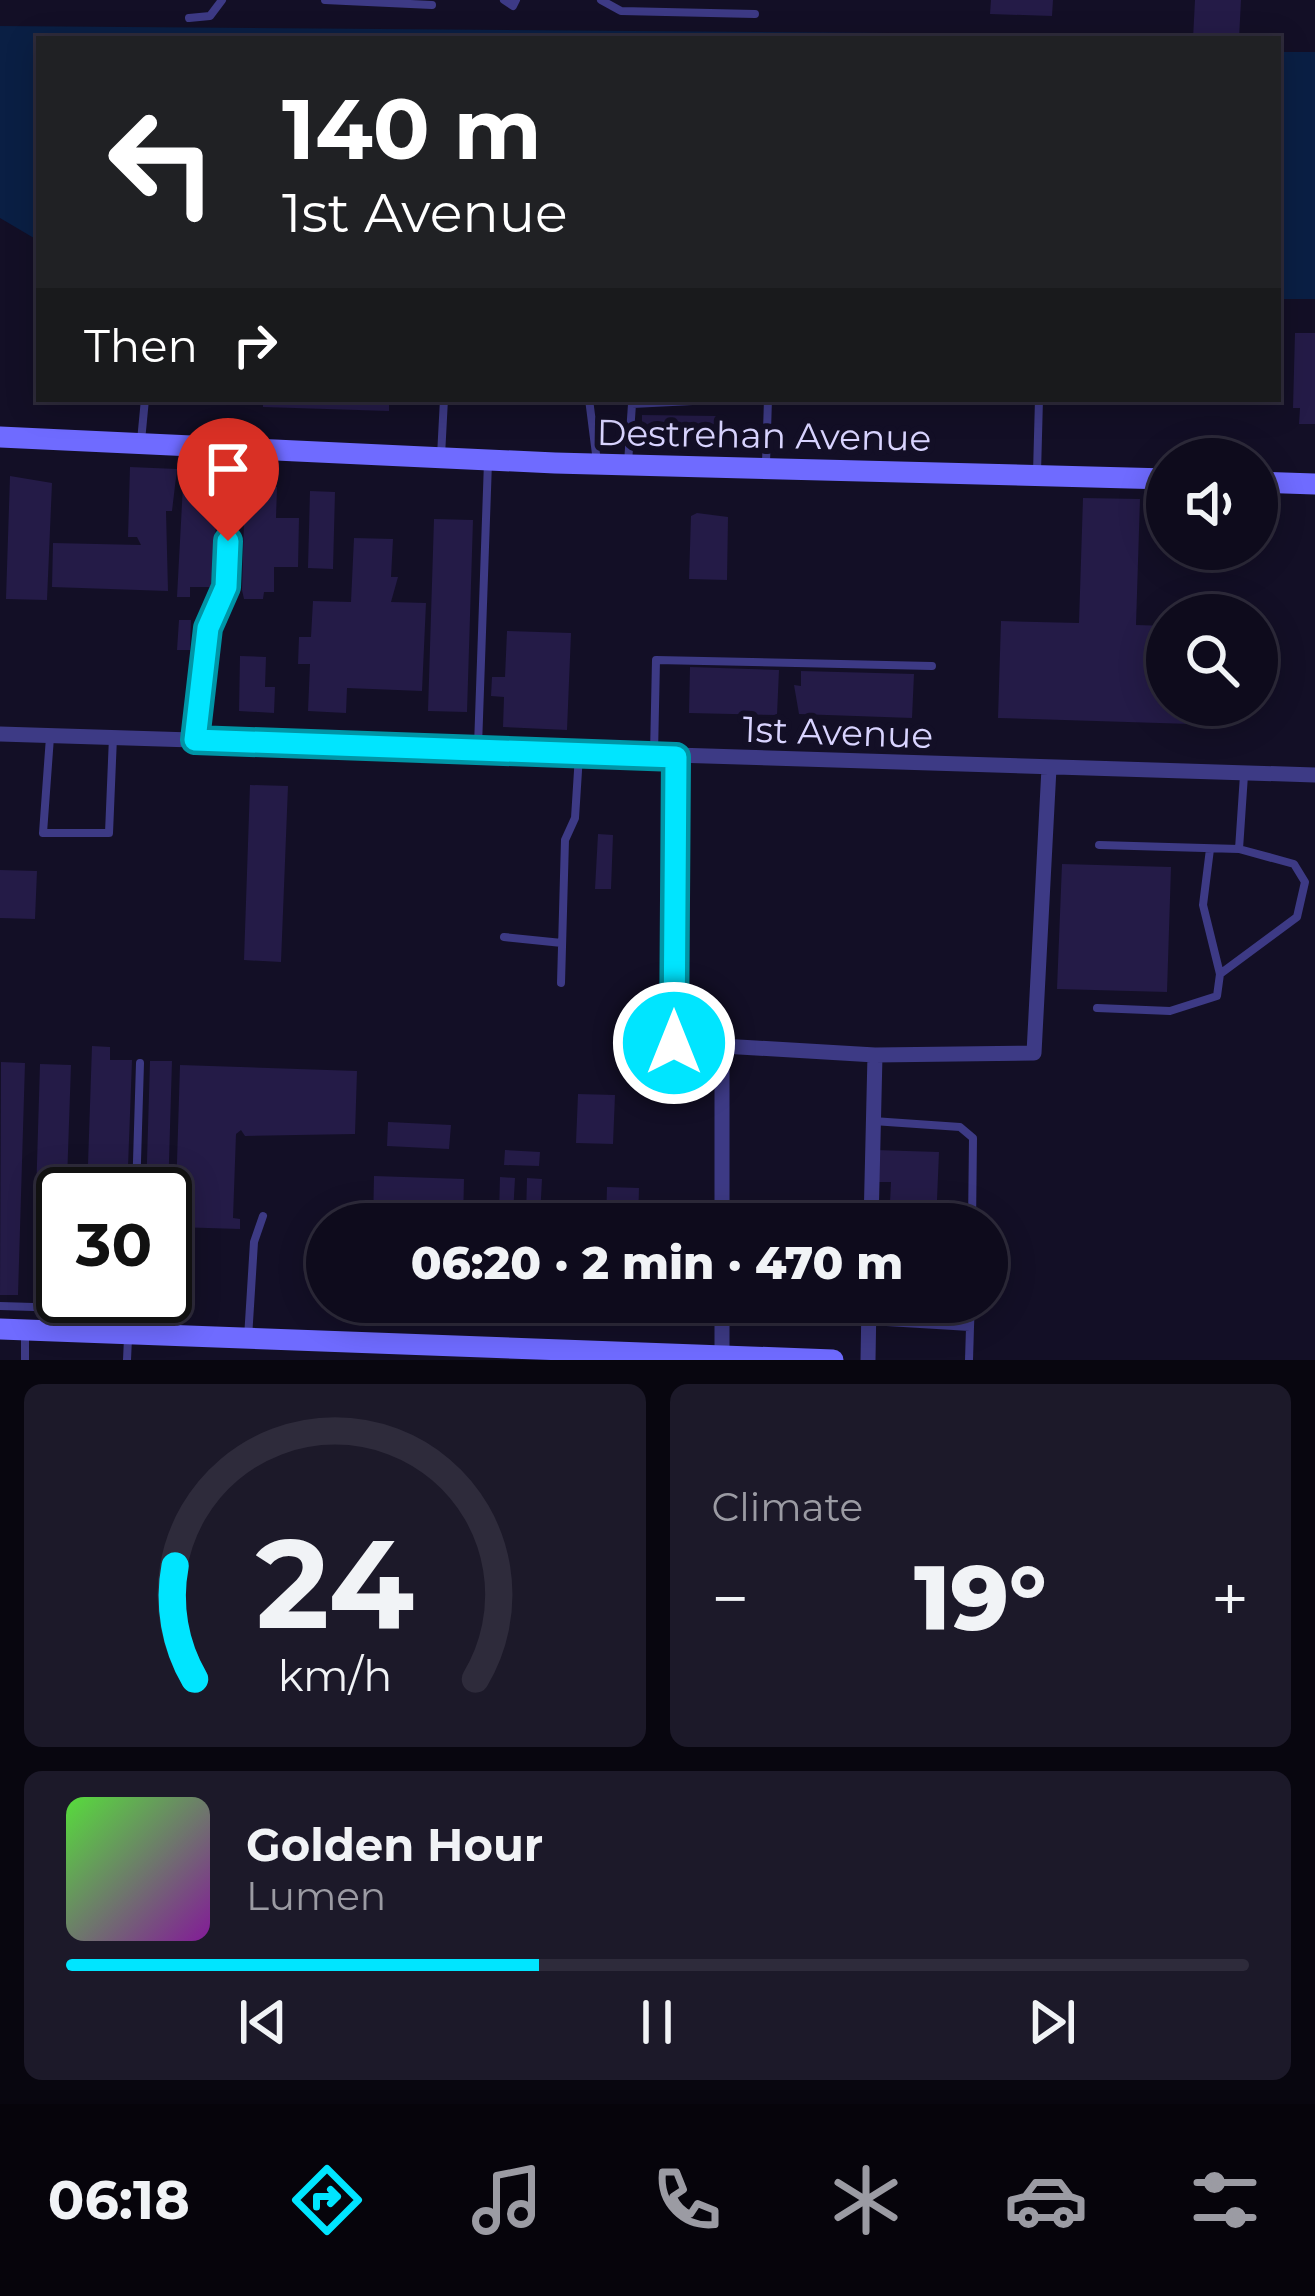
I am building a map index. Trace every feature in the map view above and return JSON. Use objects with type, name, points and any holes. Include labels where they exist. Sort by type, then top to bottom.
[{"type":"main road","name":"Destrehan Avenue","points":[[0,437],[597,464],[1146,478]]},
{"type":"main road","points":[[1278,483],[1315,484]]},
{"type":"main road","points":[[0,1329],[248,1339],[358,1352],[833,1360]]},
{"type":"street","name":"1st Avenue","points":[[0,734],[1315,775]]},
{"type":"street","points":[[676,757],[674,1043],[875,1055],[1034,1053],[1049,768]]},
{"type":"street","points":[[722,1046],[722,1203]]},
{"type":"street","points":[[871,1203],[875,1055]]},
{"type":"street","points":[[722,1323],[722,1358]]},
{"type":"street","points":[[868,1360],[869,1323]]},
{"type":"lane","points":[[189,18],[210,16],[222,0]]},
{"type":"lane","points":[[325,0],[432,5]]},
{"type":"lane","points":[[504,0],[513,6],[516,0]]},
{"type":"lane","points":[[601,0],[621,11],[755,14]]},
{"type":"lane","points":[[141,443],[146,402]]},
{"type":"lane","points":[[441,458],[445,402]]},
{"type":"lane","points":[[589,402],[597,464]]},
{"type":"lane","points":[[628,464],[632,404],[672,402]]},
{"type":"lane","points":[[766,466],[768,402]]},
{"type":"lane","points":[[1037,475],[1039,402]]},
{"type":"lane","points":[[195,740],[208,628],[226,587],[231,447]]},
{"type":"lane","points":[[478,751],[488,460]]},
{"type":"lane","points":[[654,755],[656,660],[932,666]]},
{"type":"lane","points":[[51,735],[43,833],[110,833],[113,737]]},
{"type":"lane","points":[[561,983],[565,840],[575,818],[579,754]]},
{"type":"lane","points":[[1239,849],[1244,772]]},
{"type":"lane","points":[[1099,845],[1239,849],[1294,864],[1305,882],[1297,917],[1220,974]]},
{"type":"lane","points":[[1097,1008],[1170,1011],[1217,996],[1220,974],[1204,905],[1210,849]]},
{"type":"lane","points":[[504,938],[562,943]]},
{"type":"lane","points":[[137,1167],[140,1064]]},
{"type":"lane","points":[[873,1120],[960,1127],[973,1138],[973,1203]]},
{"type":"lane","points":[[248,1339],[254,1242],[263,1216]]},
{"type":"lane","points":[[0,1306],[67,1308],[67,1332]]},
{"type":"lane","points":[[127,1360],[130,1323]]},
{"type":"lane","points":[[889,1323],[970,1327]]},
{"type":"lane","points":[[969,1360],[970,1323]]},
{"type":"lane","points":[[25,1330],[25,1360]]},
{"type":"water","points":[[0,26],[1027,36],[36,36],[36,239],[0,218]]},
{"type":"water","points":[[1281,52],[1315,52],[1315,299],[1281,299]]},
{"type":"building","points":[[991,0],[1053,0],[1052,16],[990,14]]},
{"type":"building","points":[[1195,0],[1241,0],[1239,36],[1193,36]]},
{"type":"building","points":[[1295,333],[1315,333],[1315,424],[1299,424],[1300,408],[1293,408]]},
{"type":"building","points":[[263,402],[389,402],[389,411],[263,407]]},
{"type":"building","points":[[642,415],[716,416],[716,428],[642,427]]},
{"type":"building","points":[[130,467],[177,469],[172,511],[166,511],[168,591],[52,587],[53,543],[141,545],[137,537],[128,537]]},
{"type":"building","points":[[10,476],[52,483],[47,600],[6,599]]},
{"type":"building","points":[[183,485],[215,486],[218,499],[211,587],[190,587],[190,597],[177,597]]},
{"type":"building","points":[[245,487],[277,487],[276,518],[299,518],[298,567],[274,567],[274,592],[264,592],[263,599],[244,599],[242,590]]},
{"type":"building","points":[[310,491],[335,492],[333,569],[308,568]]},
{"type":"building","points":[[1083,498],[1140,499],[1136,625],[1146,625],[1146,723],[998,718],[1001,621],[1079,623]]},
{"type":"building","points":[[691,516],[728,517],[727,580],[689,579]]},
{"type":"building","points":[[434,519],[473,520],[467,712],[428,711]]},
{"type":"building","points":[[354,538],[393,539],[391,577],[398,577],[391,602],[426,603],[422,691],[347,688],[346,713],[308,711],[310,664],[298,664],[299,637],[311,637],[313,601],[351,602]]},
{"type":"building","points":[[179,620],[191,620],[190,650],[177,650]]},
{"type":"building","points":[[507,631],[571,633],[567,730],[503,727],[504,697],[491,696],[492,677],[505,677]]},
{"type":"building","points":[[240,656],[266,657],[265,687],[275,687],[274,713],[239,711]]},
{"type":"building","points":[[690,667],[779,670],[777,715],[689,713]]},
{"type":"building","points":[[801,671],[914,674],[912,718],[799,714],[794,685],[801,686]]},
{"type":"building","points":[[250,785],[288,786],[281,962],[244,960]]},
{"type":"building","points":[[598,834],[613,835],[611,889],[595,889]]},
{"type":"building","points":[[1062,864],[1171,867],[1167,992],[1057,989]]},
{"type":"building","points":[[0,870],[37,871],[35,919],[0,918]]},
{"type":"building","points":[[92,1046],[110,1047],[110,1060],[132,1060],[128,1167],[88,1167]]},
{"type":"building","points":[[150,1061],[172,1061],[169,1167],[147,1167]]},
{"type":"building","points":[[1,1062],[25,1063],[18,1295],[0,1295]]},
{"type":"building","points":[[40,1064],[71,1065],[67,1167],[37,1167]]},
{"type":"building","points":[[180,1065],[357,1071],[355,1134],[245,1136],[241,1130],[236,1134],[233,1218],[240,1219],[240,1229],[192,1228],[192,1167],[177,1167]]},
{"type":"building","points":[[578,1094],[615,1095],[613,1144],[576,1143]]},
{"type":"building","points":[[388,1122],[451,1125],[449,1149],[387,1146]]},
{"type":"building","points":[[505,1150],[540,1152],[539,1166],[504,1165]]},
{"type":"building","points":[[875,1150],[939,1152],[937,1203],[890,1203],[891,1182],[874,1182]]},
{"type":"building","points":[[374,1176],[464,1179],[463,1203],[373,1203]]},
{"type":"building","points":[[500,1177],[515,1178],[514,1203],[499,1203]]},
{"type":"building","points":[[527,1178],[542,1179],[541,1203],[526,1203]]},
{"type":"building","points":[[607,1187],[639,1188],[639,1203],[607,1203]]},
{"type":"building","points":[[36,1197],[36,1296],[33,1296]]},
{"type":"route","points":[[228,541],[226,587],[208,628],[195,740],[676,757],[674,1043]]}]
